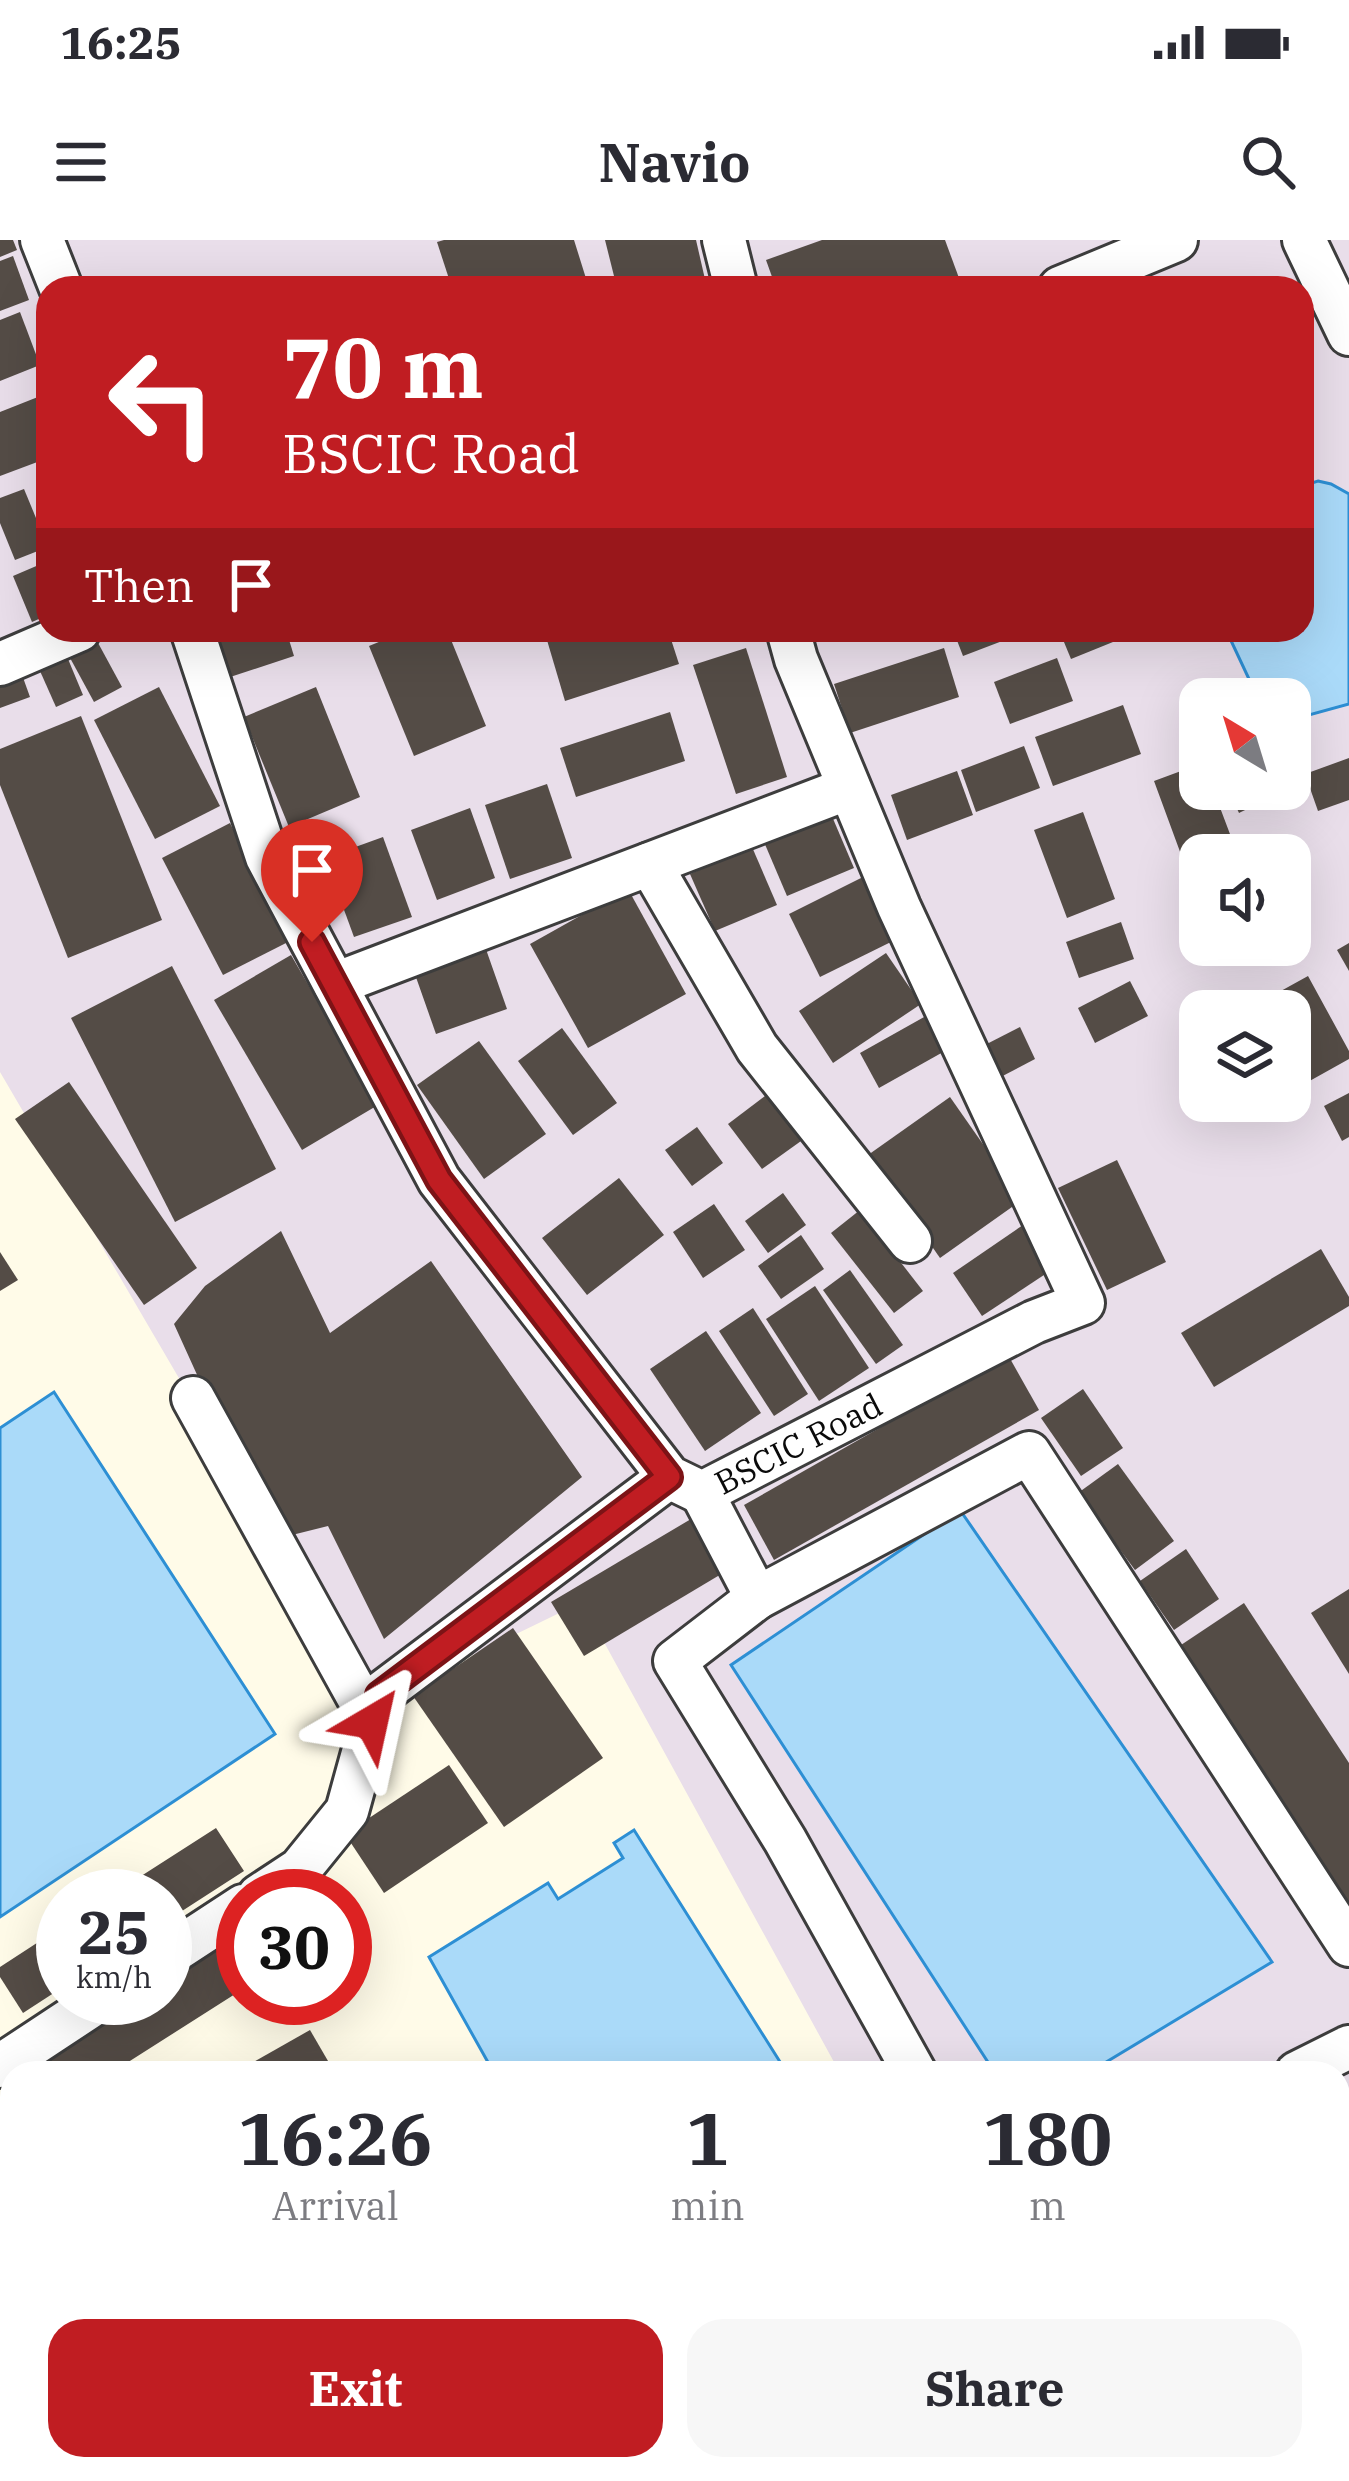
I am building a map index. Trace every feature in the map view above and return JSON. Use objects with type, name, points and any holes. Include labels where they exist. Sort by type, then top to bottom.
[{"type":"street","points":[[42,240],[56,276]]},
{"type":"street","points":[[724,240],[733,276]]},
{"type":"street","points":[[1089,276],[1176,240]]},
{"type":"street","points":[[1304,240],[1349,334]]},
{"type":"street","points":[[0,664],[51,642]]},
{"type":"street","name":"BSCIC Road","points":[[196,642],[267,857],[439,1180],[685,1485],[1083,1303],[898,907],[791,642]]},
{"type":"street","points":[[335,984],[849,788]]},
{"type":"street","points":[[650,864],[757,1048],[910,1241]]},
{"type":"street","points":[[193,1398],[372,1722]]},
{"type":"street","points":[[908,2061],[785,1840],[675,1661],[757,1598],[1029,1453],[1349,1946]]},
{"type":"street","points":[[300,1869],[347,1811],[379,1695],[685,1485],[757,1598]]},
{"type":"street","points":[[16,2061],[66,2025]]},
{"type":"street","points":[[1321,2061],[1349,2047]]},
{"type":"shaded area","points":[[0,240],[1349,240],[1349,2061],[833,2061],[582,1602],[370,1705],[0,1072]]},
{"type":"water","points":[[1318,481],[1349,494],[1349,704],[1311,714],[1311,678],[1248,678],[1232,642],[1314,642],[1314,482]]},
{"type":"water","points":[[54,1392],[275,1734],[72,1869],[36,1869],[36,1893],[0,1917],[0,1428]]},
{"type":"water","points":[[960,1510],[1272,1962],[1108,2061],[987,2061],[731,1665]]},
{"type":"water","points":[[634,1830],[779,2061],[487,2061],[429,1957],[548,1883],[558,1899],[623,1858],[614,1843]]},
{"type":"building","points":[[0,240],[13,240],[17,250],[0,257]]},
{"type":"building","points":[[574,240],[585,276],[448,276],[437,242]]},
{"type":"building","points":[[605,240],[696,240],[704,276],[614,276]]},
{"type":"building","points":[[822,240],[945,240],[958,276],[772,276],[766,260]]},
{"type":"building","points":[[13,256],[29,300],[0,311],[0,261]]},
{"type":"building","points":[[20,312],[36,367],[0,381],[0,320]]},
{"type":"building","points":[[36,398],[36,462],[0,476],[0,412]]},
{"type":"building","points":[[24,489],[36,518],[36,552],[15,560],[0,523],[0,498]]},
{"type":"building","points":[[36,566],[36,620],[32,622],[13,576]]},
{"type":"building","points":[[98,642],[122,687],[94,702],[69,656]]},
{"type":"building","points":[[208,642],[290,642],[294,656],[221,680]]},
{"type":"building","points":[[452,642],[486,726],[414,756],[369,646]]},
{"type":"building","points":[[548,642],[672,642],[679,664],[565,701]]},
{"type":"building","points":[[958,642],[1000,642],[963,656]]},
{"type":"building","points":[[1064,642],[1113,642],[1071,659]]},
{"type":"building","points":[[746,648],[787,777],[736,794],[693,665]]},
{"type":"building","points":[[944,648],[959,697],[850,733],[834,684]]},
{"type":"building","points":[[1057,658],[1073,701],[1010,724],[994,682]]},
{"type":"building","points":[[68,659],[83,695],[56,707],[40,671]]},
{"type":"building","points":[[21,672],[30,697],[0,708],[0,680]]},
{"type":"building","points":[[159,687],[220,806],[155,839],[94,720]]},
{"type":"building","points":[[316,687],[360,797],[289,827],[244,717]]},
{"type":"building","points":[[1123,705],[1141,754],[1053,786],[1035,737]]},
{"type":"building","points":[[670,712],[685,761],[576,797],[560,748]]},
{"type":"building","points":[[81,716],[162,920],[68,958],[0,785],[0,749]]},
{"type":"building","points":[[1024,746],[1040,788],[976,812],[961,770]]},
{"type":"building","points":[[1349,758],[1349,800],[1318,811],[1311,772]]},
{"type":"building","points":[[957,771],[973,815],[907,840],[891,795]]},
{"type":"building","points":[[1179,772],[1179,810],[1221,810],[1230,834],[1179,834],[1179,849],[1154,781]]},
{"type":"building","points":[[547,784],[572,858],[510,879],[485,805]]},
{"type":"building","points":[[470,808],[495,878],[437,900],[411,830]]},
{"type":"building","points":[[1083,812],[1115,899],[1067,918],[1034,830]]},
{"type":"building","points":[[831,814],[854,868],[787,896],[764,842]]},
{"type":"building","points":[[230,823],[290,941],[223,975],[162,858]]},
{"type":"building","points":[[383,837],[412,917],[354,937],[325,858]]},
{"type":"building","points":[[752,847],[777,905],[715,931],[690,874]]},
{"type":"building","points":[[865,876],[897,939],[820,977],[789,914]]},
{"type":"building","points":[[628,889],[686,994],[588,1048],[530,944]]},
{"type":"building","points":[[1121,922],[1134,959],[1079,978],[1066,942]]},
{"type":"building","points":[[482,938],[507,1009],[436,1034],[411,963]]},
{"type":"building","points":[[1349,943],[1349,971],[1337,950]]},
{"type":"building","points":[[886,953],[921,1004],[833,1063],[799,1011]]},
{"type":"building","points":[[291,955],[378,1105],[302,1150],[214,1000]]},
{"type":"building","points":[[172,966],[276,1169],[175,1222],[71,1018]]},
{"type":"building","points":[[1308,976],[1349,1059],[1311,1080],[1311,990],[1283,990]]},
{"type":"building","points":[[1130,981],[1148,1016],[1095,1043],[1078,1008]]},
{"type":"building","points":[[933,1012],[952,1047],[879,1088],[860,1053]]},
{"type":"building","points":[[1020,1027],[1035,1059],[993,1081],[977,1049]]},
{"type":"building","points":[[562,1028],[617,1103],[573,1135],[518,1061]]},
{"type":"building","points":[[479,1041],[546,1134],[484,1179],[417,1085]]},
{"type":"building","points":[[69,1082],[197,1268],[144,1305],[15,1119]]},
{"type":"building","points":[[773,1090],[808,1136],[762,1169],[728,1124]]},
{"type":"building","points":[[1349,1093],[1349,1137],[1342,1141],[1324,1106]]},
{"type":"building","points":[[950,1097],[1022,1200],[940,1258],[868,1155]]},
{"type":"building","points":[[697,1127],[723,1163],[692,1186],[665,1150]]},
{"type":"building","points":[[1117,1160],[1166,1262],[1107,1290],[1058,1188]]},
{"type":"building","points":[[619,1178],[664,1235],[587,1295],[542,1238]]},
{"type":"building","points":[[783,1193],[806,1225],[768,1253],[745,1221]]},
{"type":"building","points":[[714,1204],[745,1250],[703,1278],[673,1232]]},
{"type":"building","points":[[860,1210],[923,1291],[894,1313],[831,1233]]},
{"type":"building","points":[[1023,1225],[1053,1269],[982,1316],[953,1273]]},
{"type":"building","points":[[281,1231],[330,1333],[431,1261],[582,1477],[384,1639],[328,1526],[272,1540],[174,1324],[205,1286]]},
{"type":"building","points":[[801,1235],[824,1269],[781,1299],[758,1266]]},
{"type":"building","points":[[1321,1249],[1349,1297],[1349,1306],[1214,1387],[1181,1333]]},
{"type":"building","points":[[0,1252],[18,1280],[0,1291]]},
{"type":"building","points":[[850,1270],[903,1345],[876,1364],[823,1290]]},
{"type":"building","points":[[815,1286],[869,1368],[819,1401],[766,1319]]},
{"type":"building","points":[[753,1308],[808,1394],[774,1416],[719,1331]]},
{"type":"building","points":[[706,1331],[761,1413],[705,1451],[650,1369]]},
{"type":"building","points":[[1008,1355],[1039,1410],[774,1560],[744,1505]]},
{"type":"building","points":[[1083,1389],[1123,1448],[1081,1476],[1041,1418]]},
{"type":"building","points":[[1118,1464],[1174,1541],[1135,1570],[1078,1493]]},
{"type":"building","points":[[691,1519],[723,1573],[584,1656],[551,1602]]},
{"type":"building","points":[[1186,1549],[1219,1599],[1174,1630],[1140,1581]]},
{"type":"building","points":[[1349,1589],[1349,1674],[1311,1613]]},
{"type":"building","points":[[1244,1603],[1349,1763],[1349,1907],[1178,1647]]},
{"type":"building","points":[[513,1628],[603,1758],[504,1827],[413,1696]]},
{"type":"building","points":[[449,1765],[488,1823],[384,1893],[345,1834]]},
{"type":"building","points":[[216,1828],[243,1869],[216,1869],[216,1889],[192,1905],[192,1869],[152,1869]]},
{"type":"building","points":[[36,1944],[36,2005],[23,2013],[0,1977],[0,1967]]},
{"type":"building","points":[[216,1945],[216,2006],[192,2021],[192,1961]]},
{"type":"building","points":[[91,2025],[186,2025],[130,2061],[36,2061]]},
{"type":"building","points":[[310,2030],[328,2061],[255,2061]]},
{"type":"route","points":[[312,942],[439,1180],[669,1477],[379,1695],[372,1722]]}]
